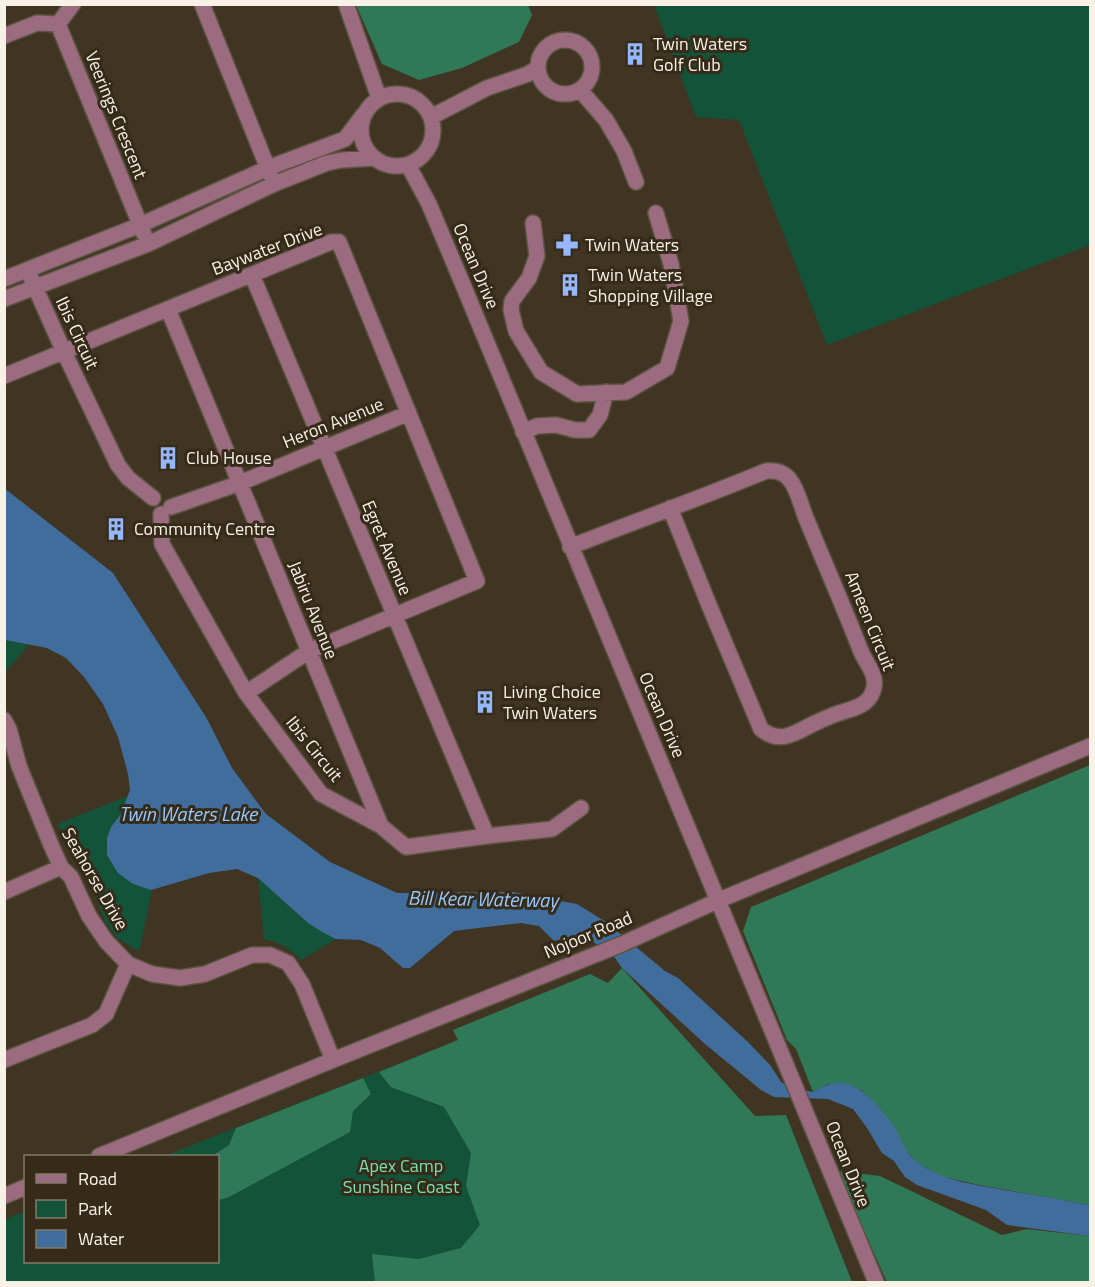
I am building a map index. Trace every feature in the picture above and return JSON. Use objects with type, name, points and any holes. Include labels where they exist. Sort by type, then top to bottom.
[{"type":"street","points":[[4,36],[37,23],[58,24],[74,4]]},
{"type":"street","points":[[202,4],[274,184]]},
{"type":"street","points":[[346,4],[379,98]]},
{"type":"street","name":"Veerings Crescent","points":[[58,24],[148,244]]},
{"type":"street","points":[[564,39],[571,40],[578,42],[588,52],[593,65],[590,79],[580,90],[560,94],[547,87],[542,81],[538,68],[541,54],[550,44],[564,39]]},
{"type":"street","points":[[431,117],[487,88],[528,74],[538,68]]},
{"type":"street","points":[[580,90],[606,120],[624,151],[636,182]]},
{"type":"street","points":[[4,279],[140,225],[268,168],[345,139],[370,105],[379,98],[391,94],[403,94],[415,98],[425,106],[434,129],[427,151],[408,165],[385,164],[375,158],[365,146],[361,130],[364,114]]},
{"type":"street","points":[[4,299],[148,244],[274,184],[327,163],[375,158]]},
{"type":"street","name":"Ocean Drive","points":[[408,165],[429,204],[876,1282]]},
{"type":"street","points":[[533,223],[537,256],[529,278],[512,301],[516,331],[541,372],[577,394],[626,392],[667,368],[681,321],[671,264],[656,213]]},
{"type":"street","name":"Baywater Drive","points":[[4,376],[331,242],[339,242],[477,581],[395,615]]},
{"type":"street","name":"Ibis Circuit","points":[[27,270],[118,465],[128,478],[153,498],[151,504],[154,512],[166,511],[162,544],[246,693],[321,794],[381,826],[406,848],[552,829],[580,808]]},
{"type":"street","name":"Egret Avenue","points":[[252,275],[487,836]]},
{"type":"street","name":"Jabiru Avenue","points":[[168,309],[381,826]]},
{"type":"street","points":[[523,432],[537,426],[556,425],[575,430],[589,430],[600,415],[606,392]]},
{"type":"street","name":"Heron Avenue","points":[[166,511],[409,413]]},
{"type":"street","name":"Ameen Circuit","points":[[570,547],[670,508],[704,496],[766,471],[778,472],[789,478],[793,484],[861,653],[873,673],[875,684],[868,700],[859,706],[784,737],[772,737],[761,729],[670,508]]},
{"type":"street","points":[[246,693],[309,651],[395,615]]},
{"type":"street","name":"Seahorse Drive","points":[[4,720],[9,729],[19,766],[61,867],[71,877],[89,916],[106,941],[128,964],[152,974],[180,978],[205,974],[252,955],[270,955],[288,963],[302,984],[333,1060]]},
{"type":"street","name":"Nojoor Road","points":[[101,1155],[622,944],[717,901],[1090,746]]},
{"type":"street","points":[[4,892],[61,867]]},
{"type":"street","points":[[4,1060],[92,1025],[106,1014],[128,964]]},
{"type":"street","points":[[4,1196],[24,1188]]},
{"type":"green space","points":[[356,5],[528,5],[532,15],[519,42],[462,68],[419,80],[382,64]]},
{"type":"green space","name":"Twin Waters Golf Club","points":[[654,5],[1090,5],[1090,245],[827,345],[739,120],[696,117]]},
{"type":"green space","points":[[5,640],[25,644],[27,647],[5,672]]},
{"type":"green space","points":[[1090,765],[1090,1205],[940,1176],[918,1163],[904,1149],[895,1130],[878,1107],[861,1090],[828,1084],[813,1092],[796,1049],[787,1040],[743,931],[751,907]]},
{"type":"green space","points":[[128,796],[121,814],[111,827],[133,884],[151,890],[139,952],[116,937],[105,921],[72,844],[57,824]]},
{"type":"green space","points":[[258,878],[308,923],[336,939],[301,960],[284,946],[264,939]]},
{"type":"green space","points":[[622,968],[755,1116],[786,1115],[852,1282],[375,1282],[372,1254],[419,1259],[461,1248],[480,1225],[466,1186],[471,1153],[444,1107],[391,1087],[379,1072],[458,1040],[453,1030],[590,974],[608,983]]},
{"type":"green space","name":"Apex Camp Sunshine Coast","points":[[459,1040],[560,1282],[5,1282],[4,1220],[24,1211],[24,1263],[219,1263],[219,1155],[167,1155]]},
{"type":"green space","points":[[363,1078],[371,1094],[353,1111],[350,1132],[227,1198],[219,1200],[219,1155],[214,1155],[229,1145],[236,1128]]},
{"type":"green space","points":[[837,1171],[880,1176],[1002,1235],[1027,1229],[1090,1236],[1090,1282],[887,1282]]},
{"type":"water","name":"Twin Waters Lake","points":[[4,488],[113,573],[206,717],[232,768],[266,814],[330,862],[397,893],[513,892],[577,904],[606,922],[665,971],[678,978],[748,1042],[770,1065],[781,1082],[789,1087],[813,1092],[835,1083],[851,1085],[866,1095],[880,1109],[896,1130],[907,1152],[929,1169],[939,1175],[974,1185],[1090,1205],[1090,1236],[1007,1225],[986,1210],[917,1185],[905,1177],[894,1161],[882,1153],[853,1109],[828,1099],[774,1097],[761,1090],[705,1044],[622,968],[613,955],[581,934],[554,941],[539,926],[521,923],[454,931],[410,968],[403,968],[380,948],[361,940],[336,939],[324,933],[308,923],[258,878],[237,869],[209,873],[151,890],[133,884],[118,873],[107,855],[107,838],[111,827],[121,814],[130,790],[118,737],[103,704],[84,677],[66,658],[47,648],[5,640]]},
{"type":"place","name":"Twin Waters Golf Club","points":[[635,54]]},
{"type":"place","name":"Twin Waters","points":[[567,245]]},
{"type":"place","name":"Twin Waters Shopping Village","points":[[570,285]]},
{"type":"place","name":"Club House","points":[[168,458]]},
{"type":"place","name":"Community Centre","points":[[116,529]]},
{"type":"place","name":"Living Choice Twin Waters","points":[[485,702]]},
{"type":"water label","name":"Bill Kear Waterway","points":[[483,899]]}]
